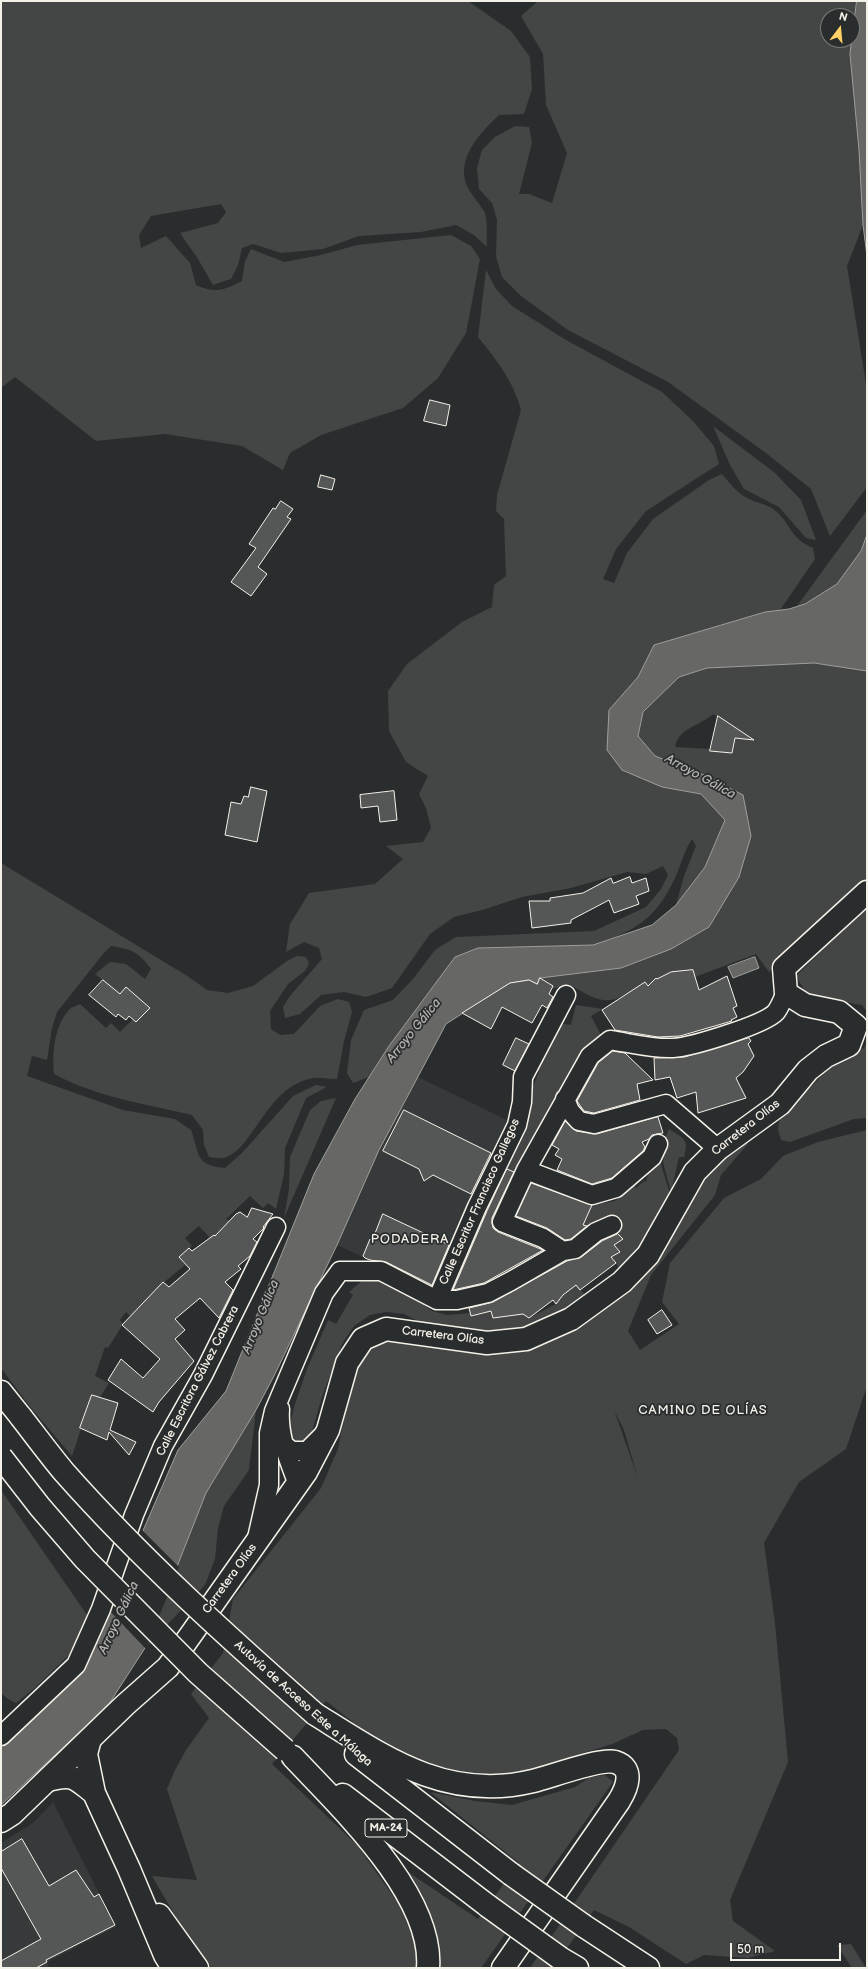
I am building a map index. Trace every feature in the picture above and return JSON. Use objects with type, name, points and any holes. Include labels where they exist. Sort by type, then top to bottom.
[{"type":"main road","points":[[786,993],[784,968],[867,892]]},
{"type":"main road","name":"Carretera Olías","points":[[1,1821],[12,1814],[168,1667],[298,1485],[328,1430],[347,1363],[363,1339],[386,1329],[487,1343],[526,1339],[571,1319],[622,1282],[648,1255],[695,1172],[718,1149],[780,1104],[808,1070],[826,1056],[849,1046],[856,1026],[839,1012],[805,1005],[786,993]]},
{"type":"main road","name":"Autovía de Acceso Este a Málaga","points":[[1,1392],[64,1471],[112,1523],[219,1628],[315,1714],[356,1754],[511,1874],[584,1926],[648,1968]]},
{"type":"main road","name":"MA-24","points":[[1,1457],[40,1507],[85,1559],[198,1673],[289,1753],[488,1906],[568,1963]]},
{"type":"main road","points":[[315,1714],[382,1756],[411,1770],[435,1779],[464,1786],[490,1787],[520,1784],[606,1761],[621,1765],[626,1770],[629,1777],[628,1785],[622,1797],[503,1968]]},
{"type":"main road","points":[[90,1739],[86,1754],[94,1793],[129,1869],[165,1955],[173,1968]]},
{"type":"main road","points":[[289,1753],[370,1840],[394,1874],[411,1902],[425,1934],[429,1956],[428,1968]]},
{"type":"main road","points":[[48,1780],[65,1775],[78,1781],[94,1793]]},
{"type":"main road","points":[[129,1869],[167,1928],[196,1968]]},
{"type":"street","points":[[563,1251],[543,1238],[502,1222],[526,1170],[590,1056],[610,1040],[660,1048],[675,1048],[716,1037],[760,1021],[776,1012],[786,993]]},
{"type":"street","name":"Calle Escritor Francisco Gallegos","points":[[437,1300],[477,1207],[517,1125],[522,1102],[523,1077],[566,995]]},
{"type":"street","points":[[565,1099],[570,1112],[579,1120],[594,1124],[666,1104],[718,1149]]},
{"type":"street","points":[[526,1170],[592,1195],[616,1188],[652,1157],[658,1144]]},
{"type":"street","points":[[256,1544],[269,1485],[269,1433],[274,1411],[324,1292],[340,1271],[381,1271],[437,1300],[457,1300],[488,1293],[563,1251],[575,1249],[596,1232],[612,1225]]},
{"type":"street","name":"Calle Escritora Gálvez Cabrera","points":[[1,1736],[76,1665],[101,1609],[134,1515],[163,1446],[203,1375],[276,1227]]},
{"type":"street","points":[[282,1393],[279,1423],[283,1444],[298,1485]]},
{"type":"street","points":[[283,1444],[292,1451],[307,1451],[328,1430]]},
{"type":"street","points":[[270,1462],[277,1473],[286,1480],[298,1485]]},
{"type":"shaded area","points":[[1,1],[468,1],[511,31],[530,57],[532,89],[524,114],[499,115],[477,139],[471,148],[464,167],[468,188],[485,213],[487,247],[474,235],[456,225],[421,232],[359,236],[323,249],[281,253],[253,244],[242,248],[238,265],[231,279],[213,285],[198,259],[180,233],[218,223],[226,212],[221,204],[151,216],[139,235],[141,248],[166,236],[190,263],[196,285],[203,288],[219,290],[225,289],[242,281],[245,261],[251,249],[284,262],[321,255],[357,245],[451,235],[471,246],[480,259],[466,333],[438,378],[403,408],[321,435],[290,453],[283,470],[242,446],[165,434],[96,441],[15,377],[1,388]]},
{"type":"shaded area","points":[[538,1],[857,1],[856,8],[820,8],[820,48],[851,48],[850,54],[859,150],[863,225],[847,266],[867,390],[867,487],[830,536],[811,489],[766,453],[668,382],[568,330],[521,296],[502,277],[496,256],[497,220],[492,203],[479,189],[477,168],[482,150],[495,137],[515,126],[529,127],[532,143],[519,194],[529,194],[552,203],[567,153],[546,105],[543,54],[521,16]]},
{"type":"shaded area","points":[[486,270],[496,289],[512,306],[566,340],[662,392],[692,420],[714,446],[719,464],[646,511],[616,549],[603,579],[614,583],[627,553],[653,519],[709,480],[722,474],[743,495],[776,511],[784,519],[800,541],[813,548],[815,559],[780,610],[765,612],[654,645],[638,677],[609,710],[662,787],[701,794],[725,820],[705,867],[676,905],[684,876],[696,846],[692,839],[675,878],[660,904],[643,922],[621,934],[593,945],[478,948],[455,957],[389,1046],[369,1077],[353,1083],[347,1073],[351,1040],[364,1010],[393,1000],[413,979],[435,950],[456,937],[594,931],[646,907],[661,889],[668,875],[663,866],[646,874],[627,872],[571,888],[522,897],[454,917],[430,934],[392,988],[366,997],[344,992],[321,995],[300,1014],[285,1018],[283,1007],[290,996],[322,959],[319,948],[304,942],[286,952],[290,924],[309,893],[375,884],[403,859],[386,846],[423,842],[431,828],[426,808],[419,794],[428,776],[406,762],[389,731],[388,691],[407,664],[462,622],[492,607],[494,585],[506,576],[504,519],[496,511],[497,495],[521,410],[509,380],[498,362],[478,337]]},
{"type":"shaded area","points":[[713,426],[775,473],[801,500],[816,540],[806,538],[779,507],[744,489],[730,465]]},
{"type":"shaded area","points":[[867,510],[867,535],[861,551],[837,585],[805,604],[797,606]]},
{"type":"shaded area","points":[[814,663],[867,671],[867,881],[769,972],[756,954],[695,977],[675,971],[657,979],[656,978],[648,986],[645,982],[623,996],[615,999],[600,999],[591,996],[569,984],[552,989],[553,986],[540,978],[621,968],[751,836],[704,775],[655,756],[638,736],[643,712],[679,677],[707,668]],"holes":[[[713,714],[737,729],[737,738],[735,738],[732,753],[711,751],[711,749],[675,747],[680,736],[685,731]]]},
{"type":"shaded area","points":[[1,863],[189,977],[207,990],[228,993],[253,986],[287,961],[297,956],[306,957],[309,963],[305,971],[288,984],[270,1011],[271,1029],[280,1035],[294,1034],[320,1006],[338,999],[349,1002],[352,1012],[344,1041],[337,1079],[313,1078],[297,1083],[283,1093],[272,1105],[235,1153],[221,1158],[209,1157],[204,1145],[203,1130],[192,1115],[87,1089],[54,1074],[53,1058],[57,1032],[64,1017],[71,1008],[80,1004],[106,1028],[111,1023],[120,1032],[133,1019],[126,987],[120,994],[95,974],[110,962],[126,964],[145,979],[151,969],[138,955],[124,948],[111,946],[57,1012],[52,1028],[47,1060],[32,1056],[27,1076],[123,1110],[175,1119],[191,1130],[198,1152],[203,1161],[215,1166],[225,1168],[242,1153],[293,1096],[316,1085],[327,1087],[306,1098],[285,1148],[284,1174],[276,1209],[268,1203],[263,1208],[250,1196],[226,1219],[230,1221],[215,1236],[214,1235],[210,1238],[199,1226],[185,1238],[192,1246],[179,1257],[185,1265],[163,1283],[131,1317],[126,1312],[120,1320],[123,1324],[108,1348],[105,1347],[95,1376],[109,1383],[100,1397],[92,1395],[72,1456],[31,1408],[1,1368]]},
{"type":"shaded area","points":[[867,907],[867,1012],[862,1005],[808,996],[796,976]]},
{"type":"shaded area","points":[[576,1005],[603,1009],[591,1016],[601,1035],[603,1034],[519,1174],[501,1167],[539,1072],[534,1062],[558,1023],[571,1025]]},
{"type":"shaded area","points":[[867,1042],[867,1118],[854,1119],[790,1142],[781,1140],[778,1129],[780,1116],[815,1083],[837,1056],[864,1048]]},
{"type":"shaded area","points":[[418,1077],[513,1123],[455,1248],[383,1214],[365,1258],[337,1245],[379,1150]]},
{"type":"shaded area","points":[[336,1098],[284,1218],[289,1189],[290,1157],[310,1110],[321,1101]]},
{"type":"shaded area","points":[[669,1129],[682,1137],[686,1146],[684,1157],[679,1157],[671,1192],[663,1162],[664,1158],[658,1155]]},
{"type":"shaded area","points":[[867,1130],[867,1386],[846,1449],[799,1482],[764,1543],[775,1623],[788,1762],[730,1900],[733,1921],[775,1951],[748,1958],[704,1955],[686,1964],[629,1927],[594,1910],[553,1968],[530,1968],[679,1750],[677,1738],[666,1729],[643,1730],[612,1744],[526,1771],[472,1775],[415,1761],[363,1730],[326,1701],[272,1764],[357,1845],[398,1903],[417,1947],[416,1968],[212,1968],[194,1948],[152,1876],[197,1880],[167,1789],[186,1750],[209,1718],[191,1694],[223,1653],[233,1599],[321,1488],[338,1449],[352,1378],[367,1351],[384,1341],[406,1339],[516,1350],[547,1342],[593,1317],[626,1287],[718,1158],[744,1139],[748,1144],[721,1175],[715,1195],[651,1275],[628,1331],[640,1350],[679,1324],[662,1302],[670,1263],[724,1198],[761,1179],[783,1156],[818,1142]],"holes":[[[614,1410],[624,1430],[638,1478]]]},
{"type":"shaded area","points":[[656,1160],[660,1161],[670,1194],[649,1244],[620,1269],[611,1257],[620,1252],[614,1245],[623,1239],[613,1229],[593,1229],[583,1225],[592,1205],[615,1201],[634,1185],[636,1188],[644,1181],[646,1182],[648,1174]]},
{"type":"shaded area","points":[[374,1276],[396,1285],[432,1311],[447,1315],[470,1313],[471,1316],[490,1310],[493,1318],[523,1314],[529,1318],[556,1304],[571,1278],[588,1299],[505,1337],[434,1329],[404,1314],[386,1312],[370,1315],[354,1326],[342,1344],[322,1397],[310,1438],[306,1445],[290,1445],[288,1432],[295,1404],[307,1369],[328,1320],[336,1324],[353,1295],[349,1292],[364,1279]]},
{"type":"shaded area","points":[[256,1410],[249,1470],[224,1506],[218,1528],[215,1559],[205,1585],[145,1648],[206,1493]]},
{"type":"shaded area","points":[[1,1490],[89,1618],[68,1656],[36,1687],[16,1703],[1,1693]]},
{"type":"shaded area","points":[[605,1775],[613,1782],[481,1968],[438,1968],[399,1866],[478,1919],[519,1863],[430,1792],[475,1801],[512,1805],[575,1787],[590,1777]]},
{"type":"shaded area","points":[[53,1802],[116,1927],[47,1962],[49,1968],[1,1968],[1,1843],[33,1823]]},
{"type":"shaded area","points":[[851,1944],[866,1968],[852,1968],[837,1945]]},
{"type":"water","points":[[857,1],[867,1],[867,256],[863,225],[859,150],[850,54],[851,48],[860,48],[860,8],[856,8]]},
{"type":"water","name":"Arroyo Gálica","points":[[867,535],[867,671],[814,663],[707,668],[679,677],[643,712],[638,736],[655,756],[704,775],[743,795],[751,836],[739,877],[709,927],[671,949],[621,968],[540,978],[537,984],[529,980],[510,983],[446,1024],[379,1150],[337,1245],[274,1376],[256,1410],[206,1493],[145,1648],[107,1707],[1,1805],[1,1745],[85,1664],[178,1450],[226,1391],[314,1174],[355,1099],[389,1046],[455,957],[478,948],[593,945],[652,925],[676,905],[705,867],[725,820],[701,794],[662,787],[622,770],[607,750],[609,710],[638,677],[654,645],[765,612],[789,609],[805,604],[837,584],[861,551]]},
{"type":"water","points":[[755,957],[759,968],[733,978],[728,967]]},
{"type":"pier","points":[[141,1529],[179,1567],[146,1649],[107,1608]]},
{"type":"building","points":[[430,400],[450,405],[446,426],[424,421]]},
{"type":"building","points":[[321,475],[335,479],[332,490],[318,487]]},
{"type":"building","points":[[281,501],[293,509],[287,517],[291,519],[258,567],[267,574],[251,596],[231,582],[256,548],[249,544],[273,508],[275,509]]},
{"type":"building","points":[[718,716],[754,740],[735,738],[732,753],[710,751]]},
{"type":"building","points":[[251,787],[267,791],[257,842],[225,835],[231,802],[241,804],[244,796],[248,797]]},
{"type":"building","points":[[394,791],[397,820],[380,822],[378,806],[361,808],[360,795]]},
{"type":"building","points":[[630,877],[632,883],[646,878],[649,891],[636,896],[639,904],[614,913],[609,900],[571,920],[571,923],[532,928],[529,901],[550,901],[550,898],[583,893],[611,878],[613,883]]},
{"type":"building","points":[[693,970],[699,990],[727,976],[737,1006],[733,1008],[737,1017],[731,1020],[732,1021],[680,1036],[658,1037],[615,1030],[602,1010],[645,982],[648,986],[656,978],[657,979],[671,972]]},
{"type":"building","points":[[540,978],[553,986],[549,994],[553,997],[547,1008],[542,1005],[532,1023],[502,1007],[491,1029],[462,1013],[510,983],[529,980],[537,984]]},
{"type":"building","points":[[103,980],[120,994],[126,987],[150,1008],[136,1022],[129,1016],[126,1020],[118,1014],[116,1017],[89,995]]},
{"type":"building","points":[[516,1038],[529,1044],[515,1071],[503,1065]]},
{"type":"building","points":[[749,1038],[751,1041],[748,1044],[754,1056],[743,1072],[736,1078],[746,1098],[698,1113],[696,1092],[677,1098],[670,1077],[655,1080],[654,1058],[684,1057]]},
{"type":"building","points":[[613,1051],[625,1053],[653,1080],[637,1084],[640,1100],[594,1113],[584,1111],[577,1101],[598,1063]]},
{"type":"building","points":[[404,1110],[491,1153],[471,1194],[433,1175],[424,1181],[419,1169],[383,1151]]},
{"type":"building","points":[[658,1117],[663,1133],[652,1135],[649,1139],[642,1142],[645,1147],[643,1151],[612,1178],[592,1184],[557,1170],[562,1159],[555,1155],[559,1149],[552,1145],[565,1121],[576,1131],[596,1134]]},
{"type":"building","points":[[507,1169],[514,1172],[492,1218],[493,1228],[498,1232],[543,1250],[484,1283],[453,1290],[487,1211]]},
{"type":"building","points":[[531,1183],[592,1205],[583,1225],[587,1226],[571,1239],[565,1240],[547,1228],[516,1216]]},
{"type":"building","points":[[252,1208],[273,1214],[263,1227],[264,1228],[253,1239],[257,1242],[250,1256],[238,1266],[241,1269],[225,1282],[233,1290],[219,1318],[200,1298],[175,1319],[185,1330],[175,1339],[194,1361],[159,1402],[153,1412],[108,1380],[121,1359],[143,1378],[160,1359],[122,1325],[163,1282],[169,1287],[190,1269],[179,1257],[189,1248],[192,1251],[214,1235],[215,1236],[236,1214],[240,1212],[247,1217]]},
{"type":"building","points":[[383,1214],[449,1245],[432,1285],[386,1262],[370,1260],[363,1256],[370,1239],[372,1240]]},
{"type":"building","points":[[618,1234],[623,1239],[614,1245],[620,1252],[611,1257],[616,1263],[580,1290],[576,1285],[563,1295],[556,1304],[553,1300],[529,1318],[523,1314],[493,1318],[491,1311],[471,1316],[469,1308],[493,1302],[567,1261],[581,1257],[602,1241]]},
{"type":"building","points":[[662,1310],[672,1325],[657,1334],[648,1320]]},
{"type":"building","points":[[92,1395],[118,1403],[110,1430],[136,1442],[129,1455],[109,1432],[107,1440],[80,1428]]},
{"type":"building","points":[[22,1839],[49,1886],[76,1870],[94,1897],[99,1894],[115,1925],[46,1960],[47,1962],[36,1968],[1,1968],[1,1961],[41,1939],[1,1868],[1,1852]]},
{"type":"district","name":"PODADERA","points":[[410,1240]]},
{"type":"district","name":"CAMINO DE OLÍAS","points":[[703,1411]]}]
